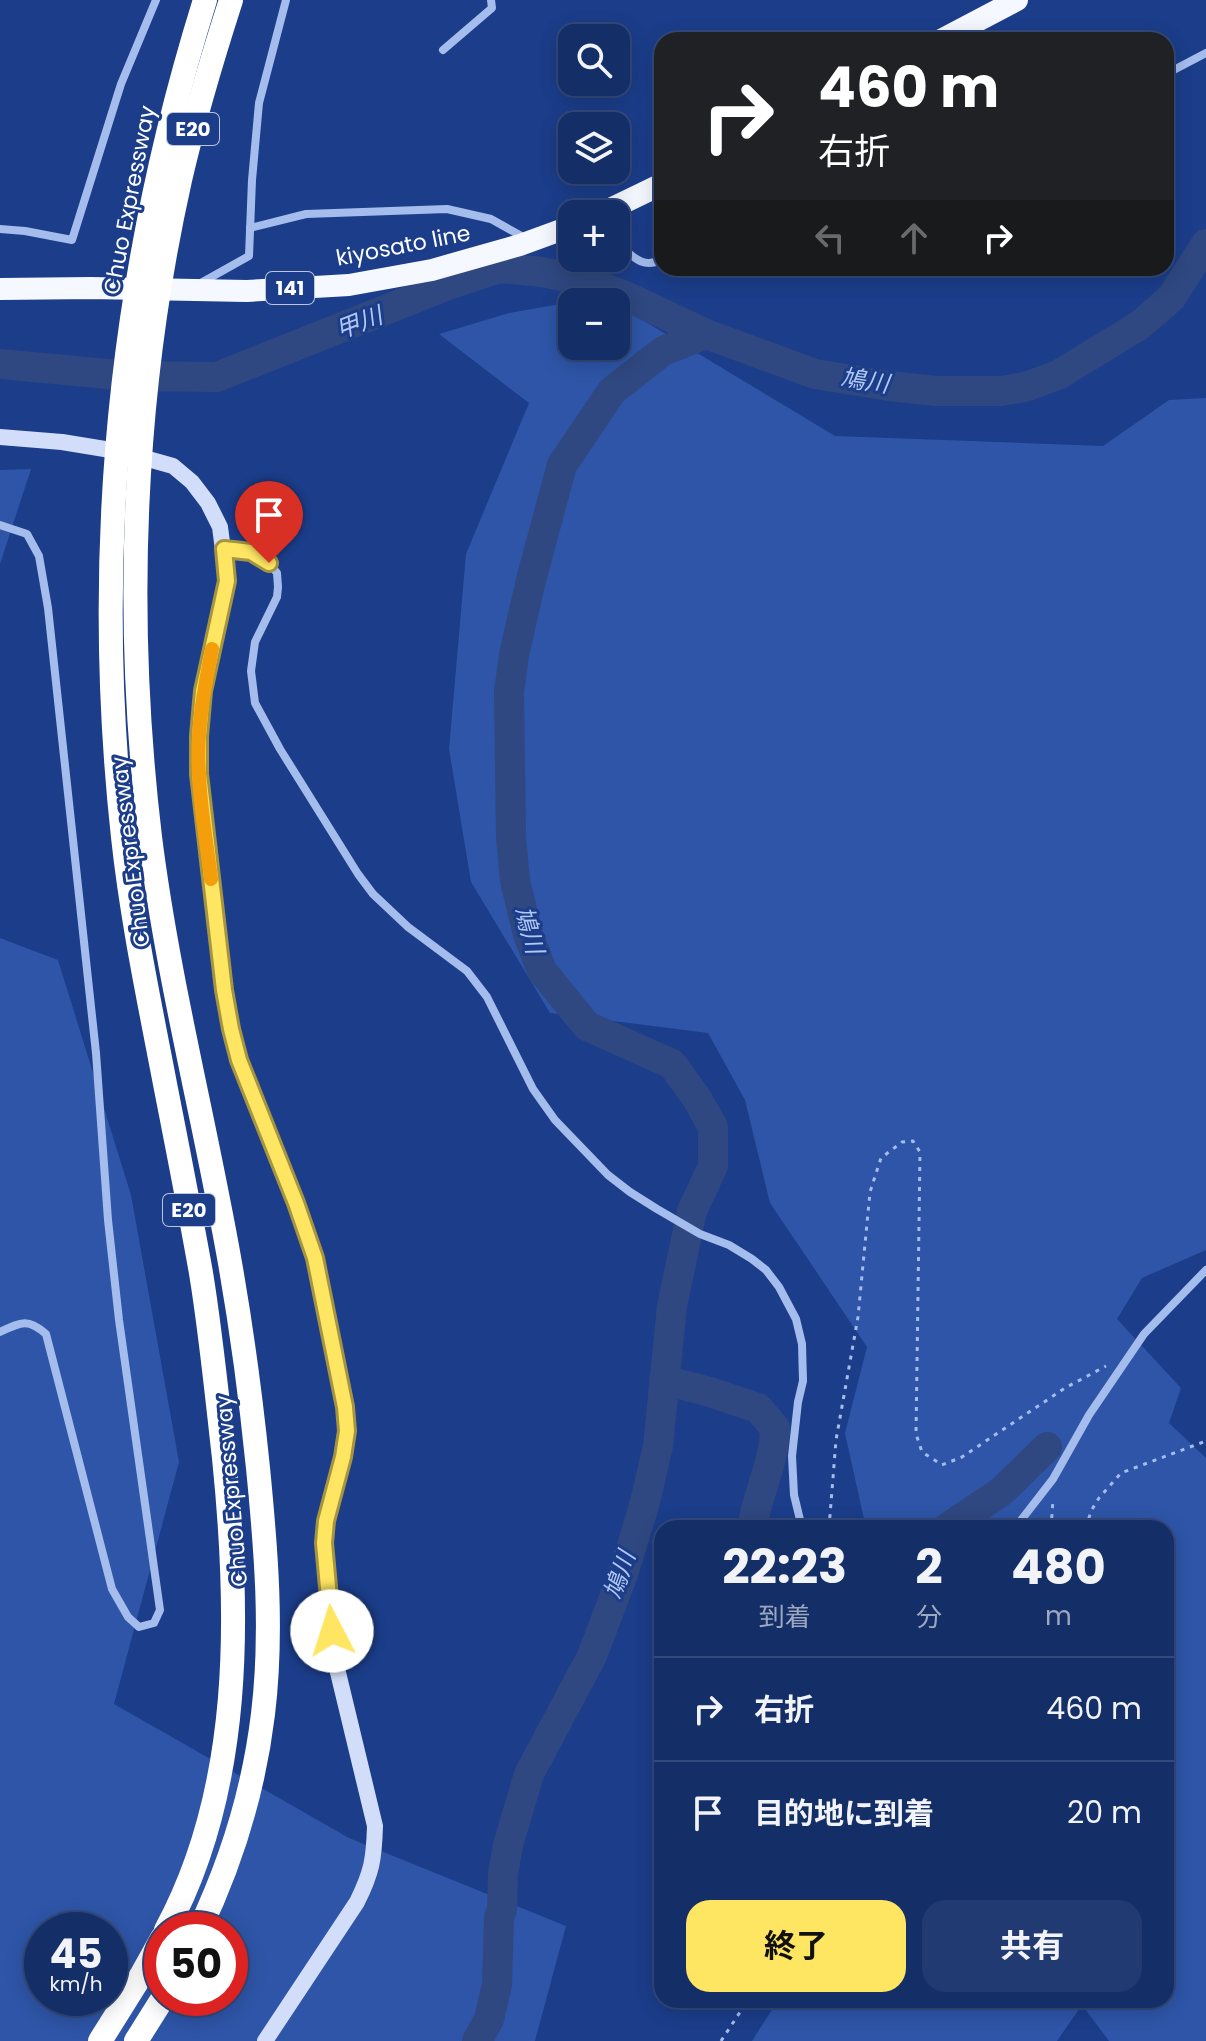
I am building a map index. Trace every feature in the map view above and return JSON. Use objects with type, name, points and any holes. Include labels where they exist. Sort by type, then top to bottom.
[{"type":"highway","name":"Chuo Expressway","points":[[205,0],[185,65],[157,180],[153,341],[138,488],[136,630],[150,835],[165,939],[230,1264],[253,1421],[263,1516],[267,1588],[263,1712],[240,1828],[208,1912]]},
{"type":"highway","name":"Chuo Expressway","points":[[174,1912],[196,1860],[213,1804],[223,1754],[234,1650],[231,1521],[201,1276],[139,945],[123,838],[114,730],[110,555],[123,395],[153,259],[180,181],[231,0]]},
{"type":"highway","points":[[956,32],[1017,0]]},
{"type":"highway","points":[[629,200],[654,188]]},
{"type":"highway","name":"kiyosato line","points":[[0,289],[247,291],[349,285],[432,270],[558,231]]},
{"type":"highway","points":[[100,2041],[144,1970]]},
{"type":"highway","points":[[136,2041],[152,2016]]},
{"type":"main road","points":[[0,437],[62,442],[123,452],[173,466],[192,482],[208,503],[220,527],[224,549],[227,581],[203,691],[199,736],[199,774],[224,990],[239,1060],[315,1258],[345,1407],[347,1431],[343,1457],[326,1521],[324,1543],[335,1660],[375,1826],[369,1878],[357,1902],[265,2041]]},
{"type":"street","points":[[0,229],[72,240],[121,84],[156,0]]},
{"type":"street","points":[[188,290],[249,256],[259,103],[286,0]]},
{"type":"street","points":[[443,50],[492,8],[491,0]]},
{"type":"street","points":[[1174,70],[1206,53]]},
{"type":"street","points":[[250,228],[306,214],[447,209],[491,219],[531,241]]},
{"type":"street","points":[[630,253],[644,264],[654,264]]},
{"type":"street","points":[[0,525],[27,534],[39,556],[48,608],[96,1053],[119,1320],[160,1610],[154,1623],[139,1627],[128,1617],[112,1589],[46,1334],[35,1325],[19,1323],[0,1332]]},
{"type":"street","points":[[224,549],[251,552],[269,563],[277,573],[277,597],[255,642],[251,671],[255,703],[280,749],[373,894],[408,927],[467,971],[487,997],[533,1089],[555,1120],[608,1175],[630,1192],[700,1234],[729,1245],[766,1270],[779,1287],[796,1319],[802,1344],[803,1381],[792,1456],[794,1495],[800,1520]]},
{"type":"street","points":[[1021,1520],[1053,1479],[1089,1415],[1144,1334],[1206,1270]]},
{"type":"path","points":[[830,1520],[836,1440],[858,1317],[870,1192],[881,1158],[902,1142],[913,1141],[920,1152],[916,1434],[922,1452],[942,1465],[962,1457],[1065,1388],[1131,1353]]},
{"type":"path","points":[[1088,1520],[1099,1498],[1121,1473],[1206,1441]]},
{"type":"path","points":[[1053,1479],[1053,1520]]},
{"type":"path","points":[[721,2041],[743,2008]]},
{"type":"shaded area","points":[[558,304],[558,360],[630,360],[630,312],[835,436],[1103,446],[1169,400],[1206,398],[1206,1250],[1142,1278],[1117,1319],[1181,1388],[1169,1423],[1206,1458],[1206,2041],[1109,2041],[1084,2008],[1174,2008],[1174,1520],[864,1520],[845,1433],[867,1347],[770,1203],[745,1100],[708,1033],[550,1013],[471,882],[449,749],[466,554],[529,403],[439,334],[509,313]]},
{"type":"shaded area","points":[[31,469],[0,564],[0,470]]},
{"type":"shaded area","points":[[0,938],[58,960],[131,1195],[179,1462],[114,1704],[349,1838],[566,1926],[535,2041],[0,2041]]},
{"type":"shaded area","points":[[773,2008],[1080,2008],[1057,2041],[752,2041]]},
{"type":"waterway","name":"甲川","points":[[0,364],[129,376],[217,377],[448,285],[500,268],[586,281],[706,334],[815,374],[936,391],[1001,391],[1025,387],[1058,375],[1140,325],[1171,298],[1206,244]]},
{"type":"waterway","name":"鳩川","points":[[477,2041],[489,2019],[497,1985],[503,1874],[508,1845],[529,1774],[592,1656],[623,1574],[644,1506],[658,1446],[672,1306],[692,1211],[713,1166],[713,1127],[672,1064],[587,1026],[542,971],[528,934],[515,881],[511,837],[509,692],[531,580],[562,465],[612,391],[663,351],[706,334]]},
{"type":"waterway","points":[[664,1380],[758,1408],[775,1428],[772,1453],[754,1520]]},
{"type":"waterway","points":[[959,1520],[1002,1491],[1047,1447]]},
{"type":"slow traffic","points":[[211,879],[199,774],[199,736],[203,691],[212,649]]},
{"type":"route","points":[[269,563],[251,552],[224,549],[227,581],[203,691],[199,774],[231,1029],[239,1060],[315,1258],[345,1407],[347,1431],[343,1457],[326,1521],[324,1543],[332,1631]]}]
